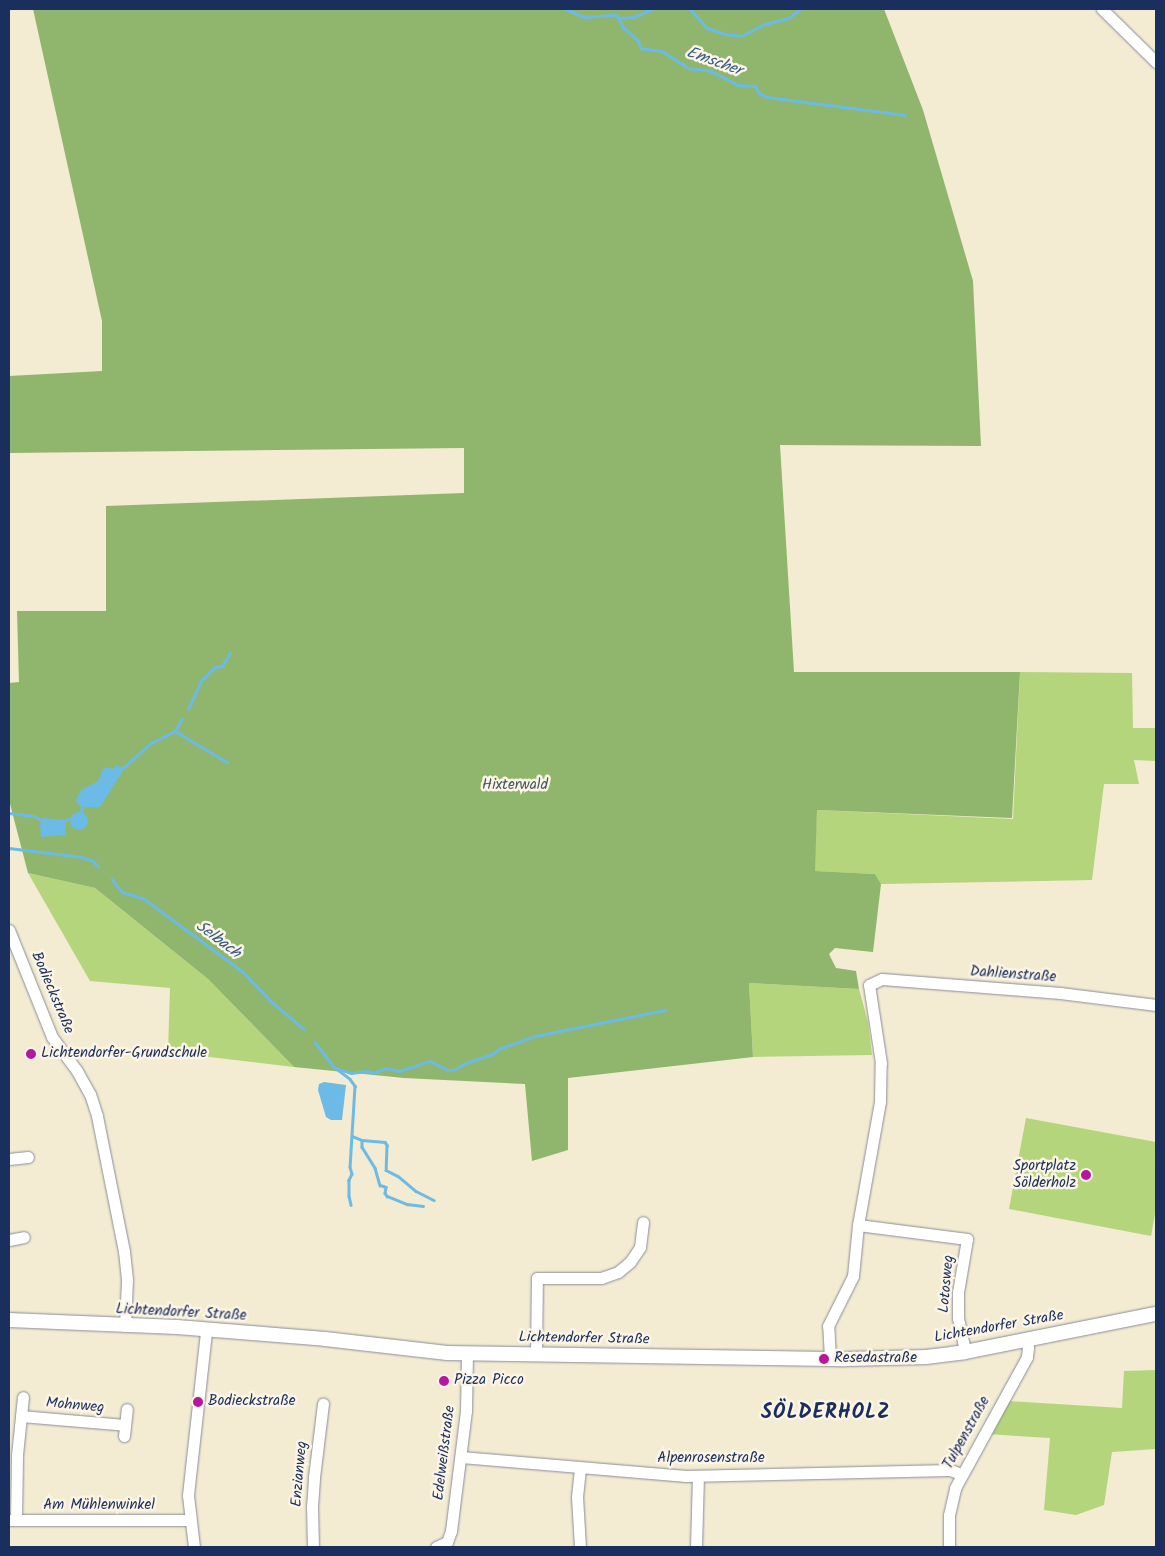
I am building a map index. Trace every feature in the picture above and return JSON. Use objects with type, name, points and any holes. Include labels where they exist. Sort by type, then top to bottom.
[{"type":"main road","name":"Lichtendorfer Straße","points":[[9,1320],[325,1339],[406,1350],[466,1354],[830,1359],[926,1357],[964,1352],[1156,1314]]},
{"type":"street","points":[[1102,9],[1156,62]]},
{"type":"street","name":"Bodieckstraße","points":[[9,930],[52,1037],[77,1071],[90,1094],[98,1116],[124,1251],[127,1279],[125,1326]]},
{"type":"street","name":"Dahlienstraße","points":[[858,1225],[881,1097],[879,1042],[869,985],[882,979],[1060,993],[1156,1005]]},
{"type":"street","points":[[9,1159],[28,1158]]},
{"type":"street","points":[[536,1355],[537,1278],[602,1278],[618,1272],[630,1262],[640,1247],[643,1222]]},
{"type":"street","points":[[830,1359],[828,1326],[853,1276],[858,1225]]},
{"type":"street","name":"Lotosweg","points":[[858,1225],[967,1239],[958,1301],[958,1318],[964,1352]]},
{"type":"street","points":[[9,1240],[24,1238]]},
{"type":"street","points":[[194,1547],[189,1520],[190,1470],[206,1331]]},
{"type":"street","name":"Tulpenstraße","points":[[949,1547],[950,1507],[955,1488],[1027,1357],[1026,1339]]},
{"type":"street","name":"Edelweißstraße","points":[[436,1547],[447,1542],[449,1537],[466,1411],[466,1354]]},
{"type":"street","points":[[12,1520],[23,1397]]},
{"type":"street","name":"Enzianweg","points":[[314,1547],[312,1507],[323,1404]]},
{"type":"street","name":"Mohnweg","points":[[21,1416],[125,1431],[128,1409]]},
{"type":"street","name":"Alpenrosenstraße","points":[[461,1457],[698,1476],[935,1470],[950,1470],[961,1474]]},
{"type":"street","points":[[580,1468],[577,1496],[580,1547]]},
{"type":"street","points":[[696,1547],[698,1476]]},
{"type":"street","name":"Am Mühlenwinkel","points":[[12,1520],[189,1520]]},
{"type":"green space","name":"Hixterwald","points":[[33,9],[884,9],[923,110],[973,281],[981,446],[780,445],[794,672],[1020,672],[1012,818],[817,810],[815,871],[875,874],[881,884],[873,952],[835,948],[829,954],[836,968],[856,971],[859,989],[749,983],[753,1057],[568,1078],[568,1150],[532,1161],[525,1084],[404,1078],[294,1067],[208,979],[95,888],[28,873],[9,800],[9,683],[19,682],[17,611],[106,611],[106,506],[464,493],[464,448],[9,453],[9,376],[102,371],[102,321]]},
{"type":"green space","points":[[1020,672],[1132,673],[1133,728],[1156,728],[1156,761],[1134,760],[1139,784],[1104,784],[1092,880],[881,884],[875,874],[814,871],[817,810],[1013,819]]},
{"type":"green space","points":[[28,873],[95,888],[208,979],[294,1067],[168,1052],[170,988],[90,981]]},
{"type":"green space","points":[[749,983],[859,989],[868,1022],[872,1055],[753,1057]]},
{"type":"green space","name":"Sportplatz Sölderholz","points":[[1026,1118],[1156,1142],[1156,1208],[1151,1236],[1009,1209]]},
{"type":"green space","points":[[1156,1370],[1156,1449],[1112,1452],[1104,1505],[1076,1515],[1044,1510],[1050,1438],[986,1434],[1006,1401],[1122,1408],[1124,1371]]},
{"type":"water","points":[[116,765],[122,767],[122,772],[100,807],[82,807],[78,804],[76,800],[81,790],[98,781],[104,767],[113,769]]},
{"type":"water","points":[[79,812],[85,815],[88,821],[85,827],[79,830],[73,827],[70,821],[73,815]]},
{"type":"water","points":[[43,818],[66,820],[65,835],[41,837],[40,824]]},
{"type":"water","points":[[324,1082],[346,1085],[342,1120],[331,1120],[326,1117],[318,1090],[319,1084]]},
{"type":"waterway","name":"Emscher","points":[[566,9],[584,17],[615,15],[619,18],[634,17],[652,9]]},
{"type":"waterway","name":"Emscher","points":[[690,9],[707,28],[725,34],[741,36],[765,24],[789,18],[800,9]]},
{"type":"waterway","name":"Emscher","points":[[619,18],[623,27],[638,40],[641,48],[662,51],[688,68],[711,71],[738,85],[755,86],[759,93],[767,97],[905,115]]},
{"type":"waterway","points":[[188,709],[201,681],[215,667],[222,666],[230,653]]},
{"type":"waterway","points":[[122,769],[151,743],[175,731],[182,719]]},
{"type":"waterway","points":[[175,731],[227,762]]},
{"type":"waterway","points":[[81,812],[82,807]]},
{"type":"waterway","points":[[9,813],[34,816],[41,820]]},
{"type":"waterway","name":"Selbach","points":[[9,848],[81,857],[93,861],[99,867]]},
{"type":"waterway","name":"Selbach","points":[[112,879],[122,892],[143,898],[242,971],[273,1003],[304,1029]]},
{"type":"waterway","points":[[336,1068],[351,1073],[367,1071],[373,1073],[386,1068],[399,1071],[430,1061],[448,1070],[453,1070],[466,1063],[492,1054],[499,1049],[535,1036],[665,1010]]},
{"type":"waterway","name":"Selbach","points":[[315,1042],[333,1066],[350,1079],[355,1086],[350,1167],[352,1174],[349,1180],[351,1205]]},
{"type":"waterway","points":[[352,1136],[362,1140],[362,1147],[375,1168],[380,1185],[386,1187],[385,1193],[387,1196],[407,1204],[423,1206]]},
{"type":"waterway","points":[[362,1140],[385,1142],[387,1145],[386,1170],[398,1176],[416,1191],[434,1200]]},
{"type":"place","name":"Lichtendorfer-Grundschule","points":[[31,1054]]},
{"type":"place","name":"Sportplatz Sölderholz","points":[[1086,1175]]},
{"type":"place","name":"Resedastraße","points":[[824,1359]]},
{"type":"place","name":"Pizza Picco","points":[[444,1381]]},
{"type":"place","name":"Bodieckstraße","points":[[198,1402]]},
{"type":"district","name":"SÖLDERHOLZ","points":[[826,1413]]}]
